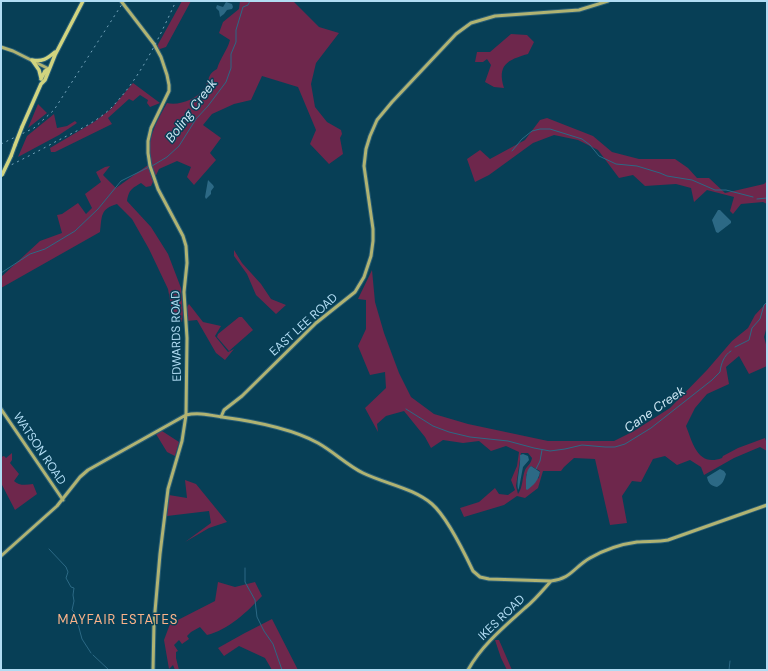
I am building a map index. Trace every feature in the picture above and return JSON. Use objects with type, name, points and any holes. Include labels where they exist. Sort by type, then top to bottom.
[{"type":"main road","points":[[2,177],[41,84],[45,80],[58,48],[83,1]]},
{"type":"main road","points":[[32,60],[45,60],[58,48]]},
{"type":"main road","points":[[32,60],[39,70],[41,84]]},
{"type":"main road","points":[[41,78],[45,71],[49,68]]},
{"type":"street","name":"EDWARDS ROAD","points":[[121,1],[154,44],[161,57],[169,81],[168,94],[154,122],[149,137],[148,149],[150,167],[158,189],[182,234],[186,246],[187,268],[184,296],[187,338],[186,415],[182,441],[168,489],[160,554],[154,623],[153,670]]},
{"type":"street","name":"EAST LEE ROAD","points":[[222,417],[224,410],[242,396],[316,323],[357,290],[360,285],[369,262],[373,235],[365,173],[366,149],[377,120],[407,86],[460,30],[475,21],[495,16],[579,10],[608,1]]},
{"type":"street","points":[[1,47],[49,68]]},
{"type":"street","name":"WATSON ROAD","points":[[1,409],[63,500]]},
{"type":"street","points":[[1,556],[63,500],[80,477],[92,467],[186,415],[199,414],[263,424],[308,438],[326,447],[353,468],[423,498],[432,504],[442,514],[473,571],[480,576],[490,579],[551,581],[564,578],[587,560],[610,549],[636,542],[657,542],[668,540],[767,505]]},
{"type":"street","name":"IKES ROAD","points":[[468,670],[478,654],[497,633],[530,604],[551,581]]},
{"type":"shaded area","points":[[182,1],[191,1],[166,47],[160,49],[156,48]]},
{"type":"shaded area","points":[[240,1],[293,1],[319,27],[339,33],[316,63],[311,84],[315,107],[327,122],[341,130],[342,134],[340,138],[343,154],[329,164],[310,144],[316,130],[298,87],[262,76],[251,100],[234,104],[212,114],[203,125],[221,138],[210,153],[216,160],[194,185],[187,177],[191,167],[177,161],[159,169],[151,186],[146,187],[141,183],[133,188],[129,194],[127,201],[151,227],[168,254],[181,288],[183,313],[182,322],[173,317],[168,289],[149,249],[132,219],[117,204],[107,208],[103,214],[100,232],[1,288],[1,277],[40,241],[62,233],[57,215],[62,214],[78,203],[86,214],[92,208],[85,194],[101,182],[96,172],[110,166],[103,175],[116,188],[148,165],[152,164],[149,153],[149,145],[155,126],[161,114],[167,103],[182,103],[197,96],[204,89],[210,75],[217,69],[230,40],[219,33],[223,22],[239,9]]},
{"type":"shaded area","points":[[511,34],[527,35],[534,42],[528,54],[509,61],[503,69],[502,80],[504,88],[494,87],[485,82],[491,65],[487,59],[483,62],[475,62],[477,52],[490,52]]},
{"type":"shaded area","points":[[133,83],[160,103],[150,107],[147,103],[148,100],[140,95],[133,101],[129,99],[108,118],[112,124],[55,152],[51,152],[50,148],[94,122],[111,109]]},
{"type":"shaded area","points":[[38,104],[47,113],[28,128]]},
{"type":"shaded area","points":[[54,114],[57,128],[67,126],[75,121],[77,123],[59,135],[18,157],[27,136]]},
{"type":"shaded area","points":[[547,118],[593,136],[612,152],[639,159],[675,159],[688,168],[697,178],[709,178],[725,193],[764,184],[767,181],[767,204],[763,202],[741,204],[733,214],[730,211],[734,197],[707,190],[694,202],[691,188],[676,184],[645,186],[633,175],[619,178],[598,150],[578,140],[554,135],[533,143],[489,175],[475,182],[467,159],[480,150],[490,159],[525,140],[540,120]]},
{"type":"shaded area","points":[[234,250],[242,263],[261,284],[271,299],[286,305],[276,314],[256,295],[247,274],[234,256]]},
{"type":"shaded area","points":[[372,270],[375,302],[384,333],[399,373],[411,397],[434,414],[468,424],[548,441],[614,441],[634,431],[670,408],[707,370],[732,341],[748,328],[755,315],[767,302],[767,326],[764,337],[767,348],[767,366],[749,374],[739,356],[726,367],[729,384],[707,394],[695,408],[686,426],[694,446],[702,457],[707,459],[714,460],[722,458],[738,448],[765,438],[767,451],[760,447],[734,458],[704,475],[701,467],[690,460],[677,465],[665,456],[653,459],[641,482],[632,481],[622,496],[627,523],[610,525],[595,459],[574,458],[561,471],[543,471],[538,488],[525,498],[517,496],[504,505],[464,517],[460,508],[479,502],[495,488],[499,494],[508,495],[515,490],[511,480],[517,466],[519,452],[506,446],[491,451],[479,441],[463,443],[443,440],[431,448],[425,437],[404,411],[386,416],[377,424],[378,432],[365,408],[386,388],[385,372],[370,375],[358,346],[366,329],[366,300],[358,299]],"holes":[[[521,453],[528,453],[532,458],[525,470],[518,494],[516,486]],[[531,466],[540,471],[539,478],[526,483],[526,475]]]},
{"type":"shaded area","points":[[189,304],[203,322],[221,326],[215,336],[228,352],[234,349],[225,360],[216,353],[197,320],[187,321],[187,307]]},
{"type":"shaded area","points":[[239,317],[242,317],[253,330],[229,351],[217,337],[218,334]]},
{"type":"shaded area","points":[[162,431],[179,442],[175,456],[167,452],[156,434]]},
{"type":"shaded area","points":[[12,453],[12,460],[10,463],[19,474],[14,481],[25,485],[33,484],[37,494],[15,510],[1,483],[1,457],[4,456],[6,458]]},
{"type":"shaded area","points":[[185,480],[196,484],[227,522],[209,528],[185,542],[211,523],[209,511],[167,516],[169,495],[187,498]]},
{"type":"shaded area","points":[[218,582],[235,587],[255,582],[262,596],[244,614],[230,625],[215,633],[207,635],[200,627],[191,632],[187,636],[189,639],[182,644],[179,640],[174,645],[178,651],[176,652],[176,658],[179,670],[175,670],[173,665],[169,669],[164,640],[170,624],[215,601]]},
{"type":"shaded area","points":[[272,619],[298,670],[272,670],[265,658],[239,646],[224,656],[218,648],[243,634]]},
{"type":"shaded area","points":[[495,640],[499,640],[512,670],[507,670]]},
{"type":"water","points":[[226,2],[232,4],[233,7],[232,9],[227,10],[220,17],[219,11],[216,8],[217,5],[223,7]]},
{"type":"water","points":[[208,180],[214,187],[211,194],[206,199],[205,197]]},
{"type":"water","points":[[718,210],[720,210],[731,221],[731,223],[718,233],[716,232],[712,220]]},
{"type":"water","points":[[523,454],[528,456],[529,460],[523,467],[518,490],[520,455]]},
{"type":"water","points":[[531,466],[540,472],[538,478],[527,490],[526,476]]},
{"type":"water","points":[[720,469],[726,474],[722,483],[715,487],[710,484],[707,477]]},
{"type":"waterway","name":"Boling Creek","points":[[152,166],[167,157],[179,146],[196,119],[226,82],[231,68],[231,54],[236,42],[236,30],[243,7],[248,5],[250,1]]},
{"type":"waterway","points":[[512,151],[522,139],[532,131],[550,129],[582,139],[590,145],[599,156],[616,164],[637,166],[667,176],[692,180],[715,190],[726,190],[753,197]]},
{"type":"waterway","points":[[1,273],[30,254],[45,249],[75,231],[98,209],[121,181],[149,167]]},
{"type":"waterway","points":[[757,199],[767,198]]},
{"type":"waterway","name":"Cane Creek","points":[[735,347],[749,340],[752,328],[760,319],[764,305],[767,302]]},
{"type":"waterway","name":"Cane Creek","points":[[406,409],[433,426],[470,437],[508,441],[550,451],[582,445],[615,447],[625,444],[651,428],[712,380],[720,372],[723,360],[731,351]]},
{"type":"waterway","name":"Cane Creek","points":[[536,469],[540,461],[542,450]]},
{"type":"waterway","points":[[49,549],[66,567],[68,572],[66,578],[71,587],[74,588],[72,610],[75,613],[82,639],[91,653]]},
{"type":"waterway","points":[[245,568],[245,582],[255,600],[257,617],[273,644],[282,670]]},
{"type":"waterway","points":[[93,655],[109,670]]},
{"type":"waterway","points":[[729,670],[730,661]]},
{"type":"railway","points":[[1,144],[34,128],[54,110],[124,1]]},
{"type":"railway","points":[[1,170],[85,127],[106,113],[132,83],[141,70],[176,1]]},
{"type":"district","name":"MAYFAIR ESTATES","points":[[118,621]]}]
